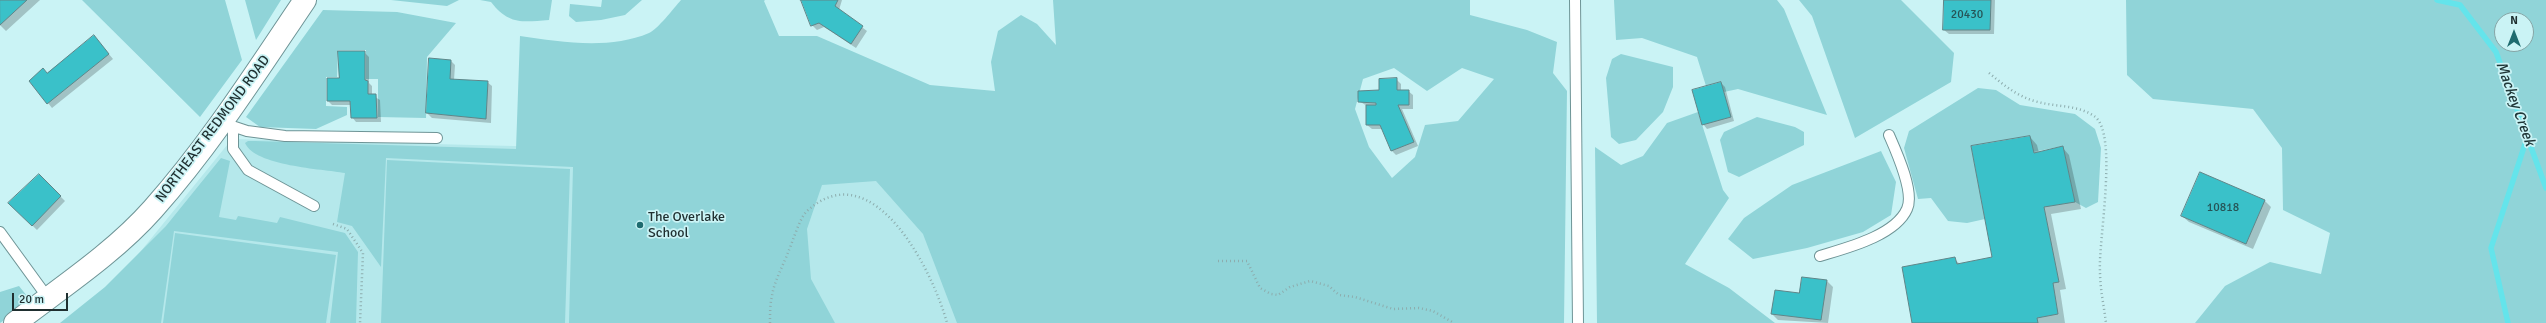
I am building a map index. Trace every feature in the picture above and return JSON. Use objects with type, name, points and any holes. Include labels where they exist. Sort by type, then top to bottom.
[{"type":"street","name":"NORTHEAST REDMOND ROAD","points":[[15,323],[104,255],[153,210],[227,124],[305,0]]},
{"type":"lane","points":[[1575,0],[1578,323]]},
{"type":"lane","points":[[227,124],[247,131],[285,136],[438,138]]},
{"type":"lane","points":[[227,124],[233,149],[248,170],[314,206]]},
{"type":"lane","points":[[1820,256],[1862,243],[1898,223],[1908,208],[1907,182],[1889,135]]},
{"type":"lane","points":[[0,232],[48,298]]},
{"type":"path","points":[[1989,73],[2009,91],[2038,102],[2075,108],[2096,117],[2106,137],[2107,165],[2100,272],[2106,323]]},
{"type":"path","points":[[770,323],[772,295],[806,212],[826,199],[850,193],[878,205],[909,238],[943,309],[947,323]]},
{"type":"path","points":[[333,224],[347,229],[363,253],[360,323]]},
{"type":"path","points":[[1218,261],[1248,261],[1260,288],[1271,294],[1278,295],[1290,287],[1310,281],[1329,286],[1339,295],[1355,297],[1393,309],[1419,308],[1433,311],[1454,323]]},
{"type":"shaded area","points":[[82,0],[225,0],[242,60],[200,117]]},
{"type":"shaded area","points":[[245,0],[281,0],[256,40]]},
{"type":"shaded area","points":[[391,0],[459,0],[447,6]]},
{"type":"shaded area","points":[[480,0],[552,0],[549,20],[524,21],[510,18],[504,15],[491,2]]},
{"type":"shaded area","points":[[602,0],[642,0],[625,15],[601,20],[576,22],[569,16],[570,4],[601,7]]},
{"type":"shaded area","points":[[681,0],[765,0],[764,1],[779,36],[817,36],[930,85],[995,91],[991,62],[998,31],[1021,15],[1037,24],[1056,45],[1053,0],[1470,0],[1470,15],[1527,30],[1557,42],[1553,73],[1567,91],[1564,323],[957,323],[923,234],[876,181],[822,185],[807,229],[811,279],[835,323],[569,323],[573,167],[386,158],[381,267],[352,226],[337,222],[345,173],[275,162],[251,151],[245,143],[248,141],[255,141],[516,149],[520,36],[585,43],[601,43],[634,38],[652,31]],"holes":[[[1394,68],[1427,91],[1462,68],[1494,79],[1458,121],[1425,125],[1415,157],[1392,178],[1369,147],[1355,109],[1363,79]]]},
{"type":"shaded area","points":[[1614,0],[1777,0],[1784,9],[1827,115],[1738,89],[1724,92],[1721,82],[1706,86],[1697,57],[1642,38],[1616,40]]},
{"type":"shaded area","points":[[1799,0],[1901,0],[1954,53],[1951,82],[1855,138],[1812,16]]},
{"type":"shaded area","points":[[2126,0],[2546,0],[2546,323],[2195,323],[2225,286],[2270,262],[2321,274],[2330,233],[2283,210],[2282,148],[2253,109],[2153,99],[2127,75]]},
{"type":"shaded area","points":[[323,10],[397,12],[456,23],[427,57],[426,118],[378,117],[378,79],[366,79],[366,50],[338,50],[337,77],[326,77],[326,106],[347,107],[347,115],[316,129],[260,127],[246,117]]},
{"type":"shaded area","points":[[1621,54],[1673,67],[1673,87],[1663,112],[1636,140],[1619,144],[1611,137],[1606,78],[1612,59]]},
{"type":"shaded area","points":[[1978,88],[1996,90],[2020,105],[2075,114],[2095,129],[2101,148],[2098,202],[2086,208],[2075,202],[2063,146],[2033,152],[2030,136],[1971,146],[1985,219],[1967,223],[1948,221],[1931,198],[1918,199],[1904,148],[1909,131]]},
{"type":"shaded area","points":[[1698,112],[1723,190],[1729,198],[1685,264],[1729,288],[1775,323],[1597,323],[1595,147],[1621,165],[1643,156],[1667,123]]},
{"type":"shaded area","points":[[1757,117],[1795,127],[1804,132],[1804,145],[1739,177],[1728,172],[1720,140],[1724,132]]},
{"type":"shaded area","name":"The Overlake School","points":[[232,139],[1117,161],[1118,323],[62,323],[110,289]]},
{"type":"shaded area","points":[[1881,151],[1896,182],[1891,215],[1863,232],[1807,248],[1753,259],[1728,239],[1744,218],[1792,185]]},
{"type":"shaded area","points":[[221,158],[230,161],[219,217],[236,220],[238,216],[277,223],[280,217],[345,233],[358,252],[356,323],[330,323],[338,252],[174,231],[161,323],[60,323],[105,287],[166,226]]},
{"type":"shaded area","points":[[387,160],[570,169],[565,323],[381,323]]},
{"type":"shaded area","points":[[175,233],[336,255],[326,323],[163,323]]},
{"type":"shaded area","points":[[19,286],[31,301],[0,323],[0,292]]},
{"type":"building","points":[[0,0],[27,0],[0,25]]},
{"type":"building","points":[[801,0],[838,0],[835,6],[863,26],[851,44],[819,23],[811,26]]},
{"type":"building","points":[[1944,0],[1991,0],[1990,30],[1943,30]]},
{"type":"building","points":[[94,35],[109,54],[47,104],[29,81],[43,68],[47,73]]},
{"type":"building","points":[[338,51],[365,51],[365,80],[368,81],[368,94],[376,94],[377,118],[351,118],[350,101],[327,101],[327,78],[339,78]]},
{"type":"building","points":[[429,58],[451,60],[450,79],[488,81],[486,119],[426,113]]},
{"type":"building","points":[[1397,78],[1397,90],[1409,90],[1409,105],[1398,105],[1414,142],[1391,151],[1380,125],[1366,125],[1366,105],[1376,105],[1376,103],[1358,102],[1358,91],[1379,90],[1379,79]]},
{"type":"building","points":[[1721,82],[1731,117],[1702,125],[1692,90]]},
{"type":"building","points":[[2030,136],[2034,153],[2063,146],[2075,202],[2044,207],[2059,282],[2053,283],[2058,314],[2037,318],[2038,323],[1912,323],[1902,267],[1955,257],[1957,264],[1992,257],[1971,146]]},
{"type":"building","points":[[2200,172],[2265,200],[2246,244],[2181,216]]},
{"type":"building","points":[[39,174],[61,196],[32,226],[8,203]]},
{"type":"building","points":[[1802,277],[1827,280],[1821,320],[1771,314],[1775,290],[1799,293]]},
{"type":"waterway","name":"Mackey Creek","points":[[2437,0],[2460,5],[2496,52],[2546,188]]},
{"type":"waterway","points":[[2508,323],[2491,248],[2527,138]]},
{"type":"place","name":"The Overlake School","points":[[640,225]]}]
